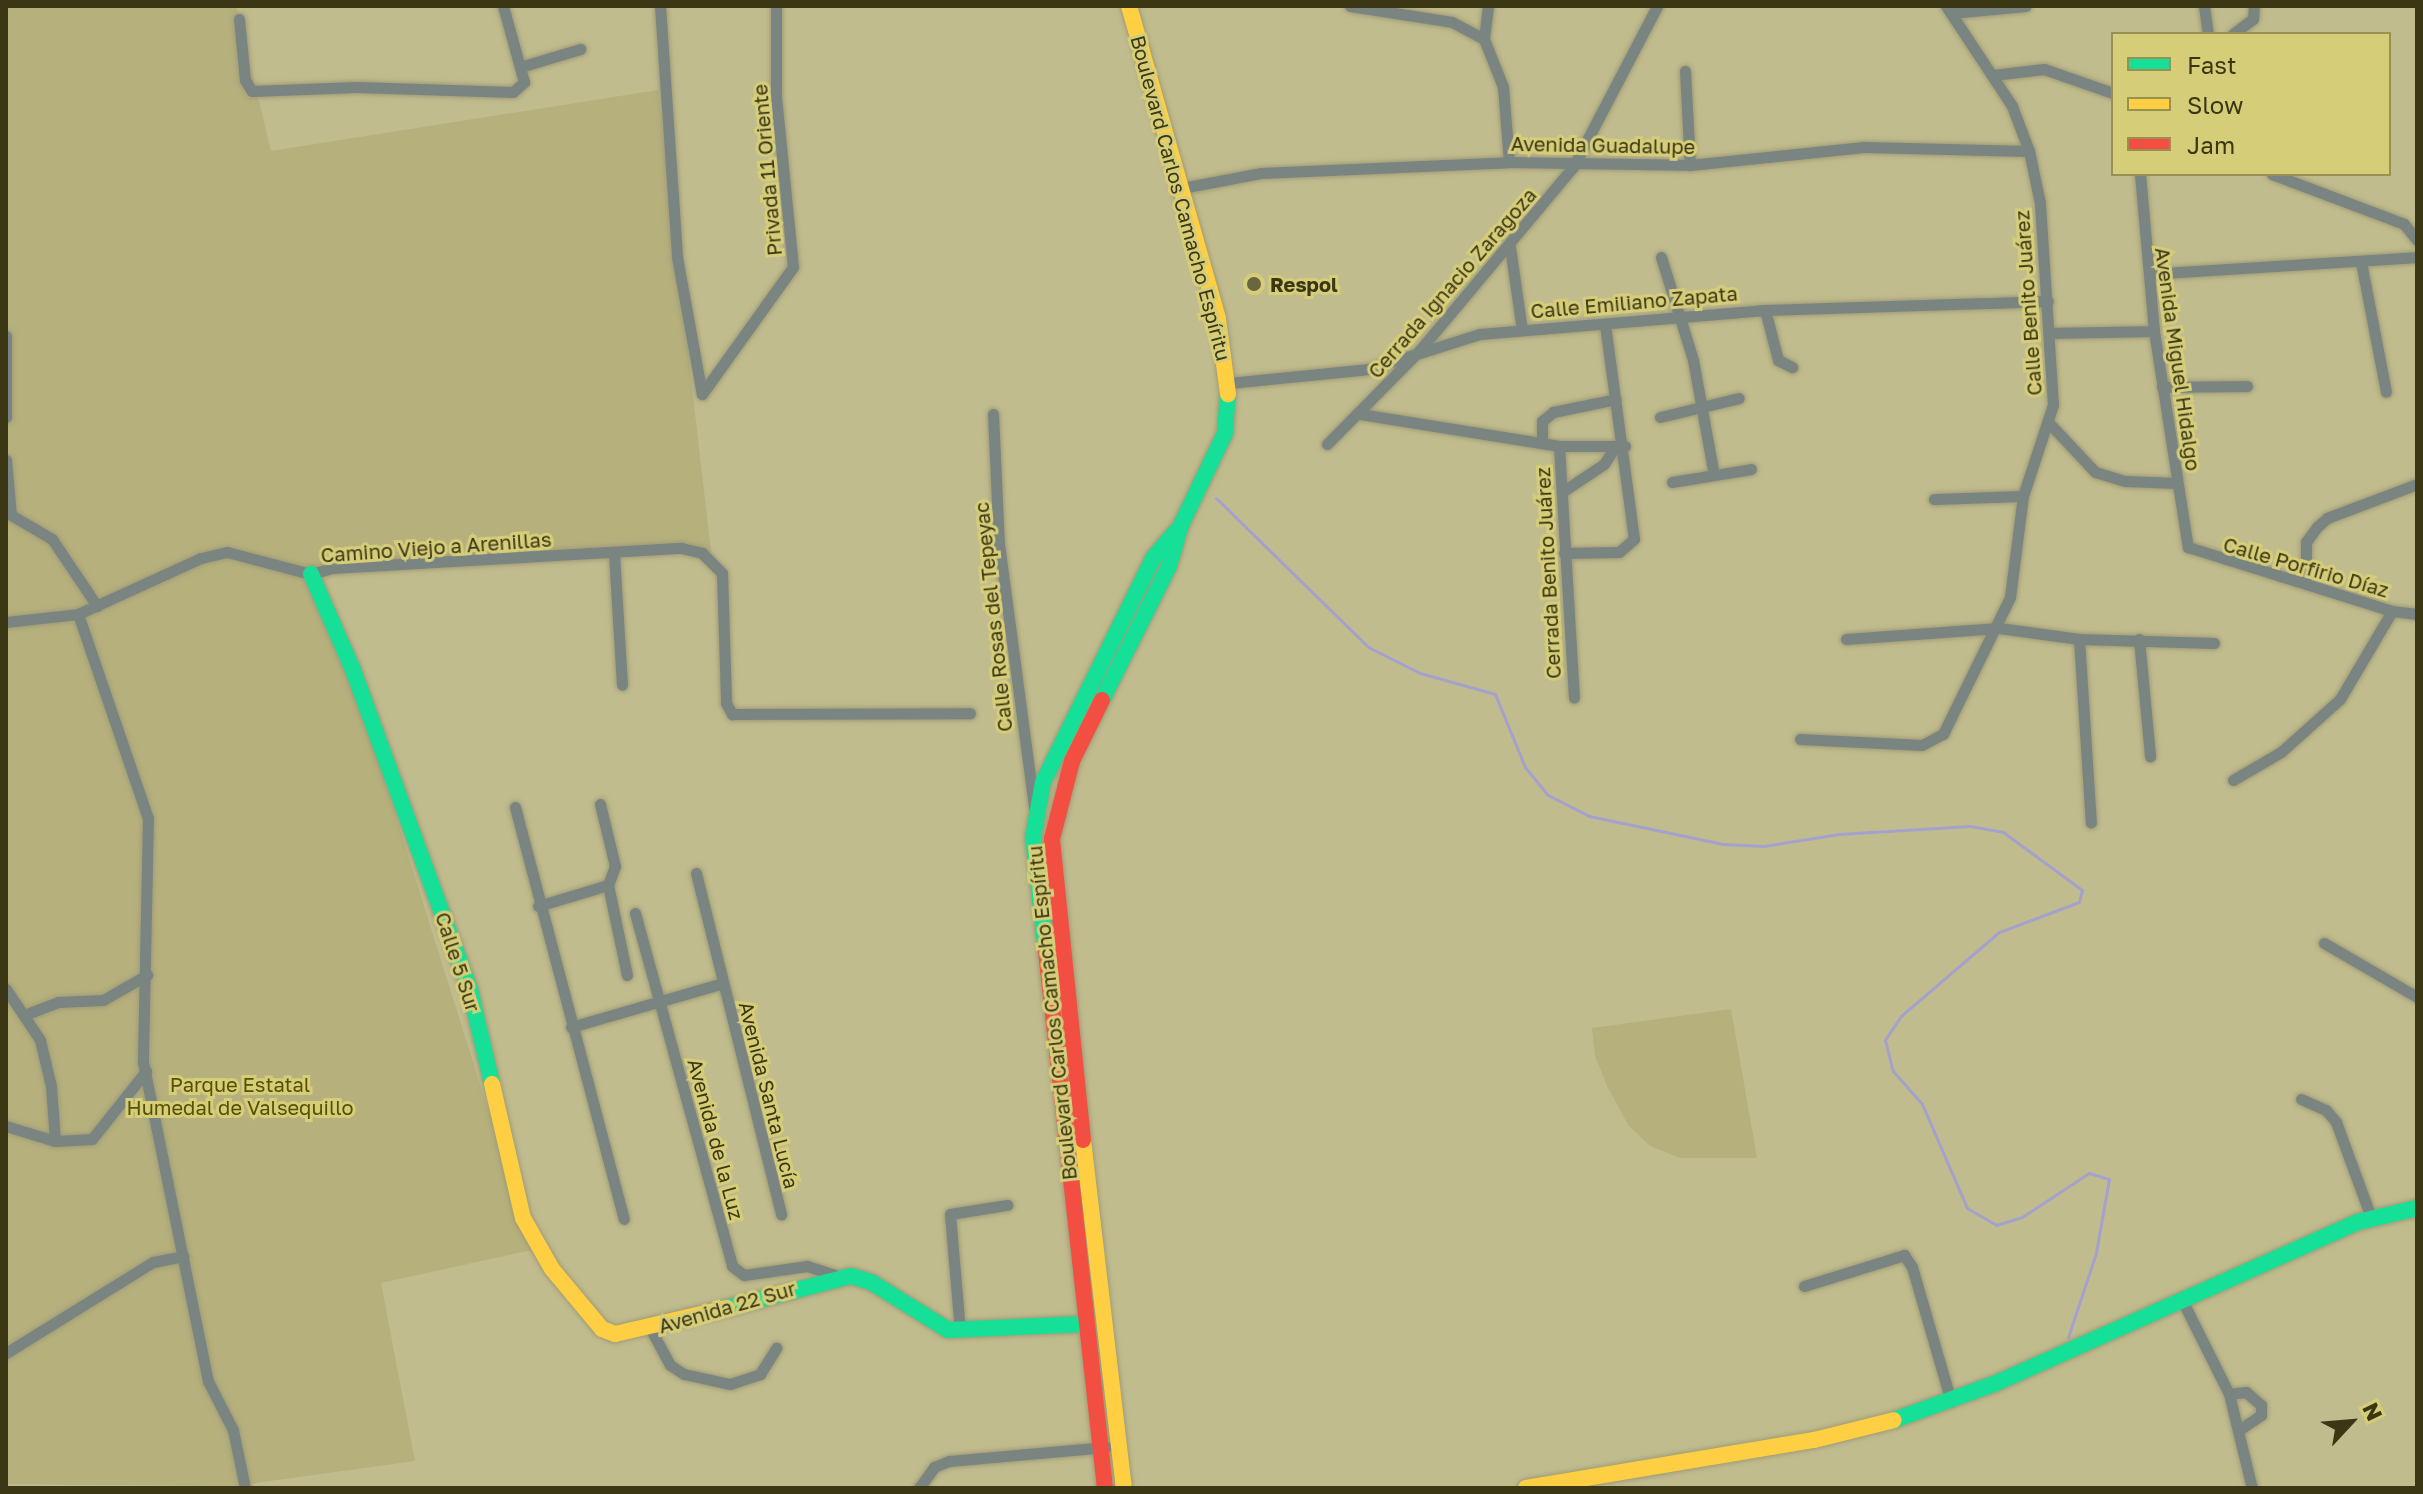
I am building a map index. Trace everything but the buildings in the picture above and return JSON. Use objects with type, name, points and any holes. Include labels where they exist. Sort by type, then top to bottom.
[{"type":"main road","name":"Boulevard Carlos Camacho Espíritu","points":[[1124,1488],[1057,923],[1052,839],[1072,761],[1169,566],[1181,525],[1225,433],[1229,383],[1218,319],[1177,189],[1129,6]]},
{"type":"main road","name":"Boulevard Carlos Camacho Espíritu","points":[[1105,1488],[1032,859],[1035,816],[1059,743],[1092,676],[1153,558],[1181,525]]},
{"type":"main road","name":"Calle 5 Sur","points":[[311,574],[353,670],[470,990],[523,1218],[552,1269],[602,1329],[615,1334]]},
{"type":"main road","points":[[1526,1488],[1814,1440],[1951,1401],[2371,1217],[2417,1208]]},
{"type":"main road","name":"Avenida 22 Sur","points":[[615,1334],[650,1328],[837,1276]]},
{"type":"main road","points":[[837,1276],[871,1282],[932,1324],[960,1331],[1085,1324]]},
{"type":"street","points":[[239,19],[245,80],[252,91],[264,94],[357,87],[513,92],[522,86],[520,67],[503,6]]},
{"type":"street","name":"Privada 11 Oriente","points":[[660,6],[677,257],[700,392],[708,390],[793,267],[776,96],[776,6]]},
{"type":"street","points":[[1350,6],[1415,11],[1470,28],[1484,39]]},
{"type":"street","points":[[1488,6],[1484,39],[1503,87],[1509,162]]},
{"type":"street","name":"Cerrada Ignacio Zaragoza","points":[[1327,444],[1419,351],[1510,247],[1573,167],[1657,6]]},
{"type":"street","points":[[1948,10],[2026,6]]},
{"type":"street","points":[[2204,6],[2208,32]]},
{"type":"street","points":[[2236,32],[2253,19],[2254,6]]},
{"type":"street","name":"Calle Benito Juárez","points":[[1800,739],[1935,741],[1948,726],[1999,628],[2010,597],[2023,496],[2049,423],[2054,378],[2051,333],[2040,203],[2029,151],[1993,75],[1948,10]]},
{"type":"street","points":[[520,67],[580,49]]},
{"type":"street","points":[[1993,75],[2044,69],[2111,92]]},
{"type":"street","points":[[1685,71],[1690,165]]},
{"type":"street","name":"Avenida Guadalupe","points":[[1177,189],[1261,173],[1509,162],[1573,167],[1690,165],[1855,147],[2029,151]]},
{"type":"street","name":"Avenida Miguel Hidalgo","points":[[2140,176],[2154,331],[2188,547]]},
{"type":"street","points":[[2277,176],[2404,224],[2417,240]]},
{"type":"street","points":[[1510,247],[1522,330]]},
{"type":"street","points":[[1661,257],[1701,408],[1714,475]]},
{"type":"street","points":[[2149,274],[2417,257]]},
{"type":"street","points":[[2361,262],[2386,392]]},
{"type":"street","name":"Calle Emiliano Zapata","points":[[1229,383],[1369,369],[1480,334],[1765,310],[2048,301]]},
{"type":"street","points":[[1765,310],[1776,354],[1792,367]]},
{"type":"street","points":[[1564,553],[1619,552],[1632,544],[1605,324]]},
{"type":"street","points":[[2051,333],[2154,331]]},
{"type":"street","points":[[6,336],[6,417]]},
{"type":"street","points":[[2162,387],[2247,386]]},
{"type":"street","points":[[1660,417],[1739,398]]},
{"type":"street","points":[[1542,441],[1542,421],[1553,412],[1616,399]]},
{"type":"street","name":"Calle Rosas del Tepeyac","points":[[993,414],[999,544],[1035,816]]},
{"type":"street","points":[[1360,414],[1559,446],[1620,446]]},
{"type":"street","points":[[2049,423],[2095,472],[2125,481],[2177,483]]},
{"type":"street","name":"Cerrada Benito Juárez","points":[[1559,446],[1574,698]]},
{"type":"street","points":[[1562,492],[1604,464],[1620,446]]},
{"type":"street","points":[[6,460],[11,515],[52,539],[97,606]]},
{"type":"street","points":[[1672,482],[1751,469]]},
{"type":"street","points":[[2306,583],[2306,542],[2327,518],[2417,484]]},
{"type":"street","points":[[1934,499],[2023,496]]},
{"type":"street","name":"Camino Viejo a Arenillas","points":[[6,622],[78,614],[201,558],[227,552],[311,574],[332,568],[614,554],[649,547],[681,548],[712,561],[724,580],[726,703],[732,714],[970,713]]},
{"type":"street","name":"Calle Porfirio Díaz","points":[[2188,547],[2392,611],[2417,614]]},
{"type":"street","points":[[614,554],[622,685]]},
{"type":"street","points":[[2233,780],[2281,752],[2340,699],[2392,611]]},
{"type":"street","points":[[78,614],[148,818],[146,1071],[208,1381],[233,1430],[245,1488]]},
{"type":"street","points":[[1846,639],[1999,628],[2079,639],[2214,643]]},
{"type":"street","points":[[2079,639],[2091,823]]},
{"type":"street","points":[[2139,639],[2150,756]]},
{"type":"street","points":[[600,804],[615,866],[608,885],[627,975]]},
{"type":"street","points":[[515,807],[538,906],[624,1219]]},
{"type":"street","name":"Avenida Santa Lucía","points":[[696,873],[781,1215]]},
{"type":"street","points":[[538,906],[608,885]]},
{"type":"street","name":"Avenida de la Luz","points":[[635,913],[732,1266],[744,1275],[807,1266],[837,1276]]},
{"type":"street","points":[[2324,943],[2417,997]]},
{"type":"street","points":[[27,1014],[58,1002],[103,1000],[147,975]]},
{"type":"street","points":[[571,1027],[723,983]]},
{"type":"street","points":[[6,989],[27,1014],[46,1062],[55,1141]]},
{"type":"street","points":[[6,1126],[55,1141],[92,1139],[146,1071]]},
{"type":"street","points":[[2301,1099],[2326,1110],[2336,1122],[2371,1217]]},
{"type":"street","points":[[960,1331],[950,1214],[1007,1205]]},
{"type":"street","points":[[1804,1286],[1904,1255],[1912,1267],[1951,1401]]},
{"type":"street","points":[[6,1353],[153,1262],[183,1256]]},
{"type":"street","points":[[2182,1300],[2229,1394],[2252,1488]]},
{"type":"street","points":[[650,1328],[670,1365],[684,1374],[730,1384],[760,1374],[776,1348]]},
{"type":"street","points":[[2229,1394],[2246,1392],[2261,1405],[2261,1415],[2239,1430]]},
{"type":"street","points":[[919,1488],[934,1467],[949,1461],[1119,1446]]},
{"type":"green space","name":"Parque Estatal Humedal de Valsequillo","points":[[6,6],[236,6],[271,151],[658,90],[711,552],[319,571],[532,1250],[381,1283],[415,1461],[234,1486],[6,1484]]},
{"type":"green space","points":[[1731,1009],[1757,1158],[1680,1158],[1650,1146],[1628,1125],[1607,1086],[1595,1056],[1592,1028]]},
{"type":"waterway","points":[[1216,498],[1368,647],[1420,673],[1495,694],[1525,767],[1548,795],[1589,816],[1723,844],[1764,846],[1839,834],[1970,826],[2003,832],[2082,890],[2079,902],[1999,932],[1901,1016],[1885,1040],[1893,1071],[1922,1104],[1967,1208],[1996,1225],[2022,1217],[2089,1173],[2109,1179],[2096,1253],[2068,1337]]},
{"type":"traffic: fast","points":[[1102,700],[1169,566],[1181,525],[1225,433],[1228,394]]},
{"type":"traffic: fast","points":[[1046,951],[1033,837],[1043,782],[1153,558],[1177,530]]},
{"type":"traffic: fast","points":[[311,574],[353,670],[470,990],[492,1084]]},
{"type":"traffic: fast","points":[[1894,1420],[1994,1384],[2358,1222],[2417,1208]]},
{"type":"traffic: fast","points":[[727,1308],[851,1276],[871,1282],[948,1330],[1085,1324]]},
{"type":"traffic: slow","points":[[1129,6],[1218,319],[1228,394]]},
{"type":"traffic: slow","points":[[492,1084],[523,1218],[552,1269],[602,1329],[615,1334],[727,1308]]},
{"type":"traffic: slow","points":[[1083,1140],[1124,1488]]},
{"type":"traffic: slow","points":[[1526,1488],[1814,1440],[1894,1420]]},
{"type":"traffic: jam","points":[[1083,1140],[1052,839],[1072,761],[1102,700]]},
{"type":"traffic: jam","points":[[1046,951],[1105,1488]]},
{"type":"place","name":"Respol","points":[[1254,284]]}]
